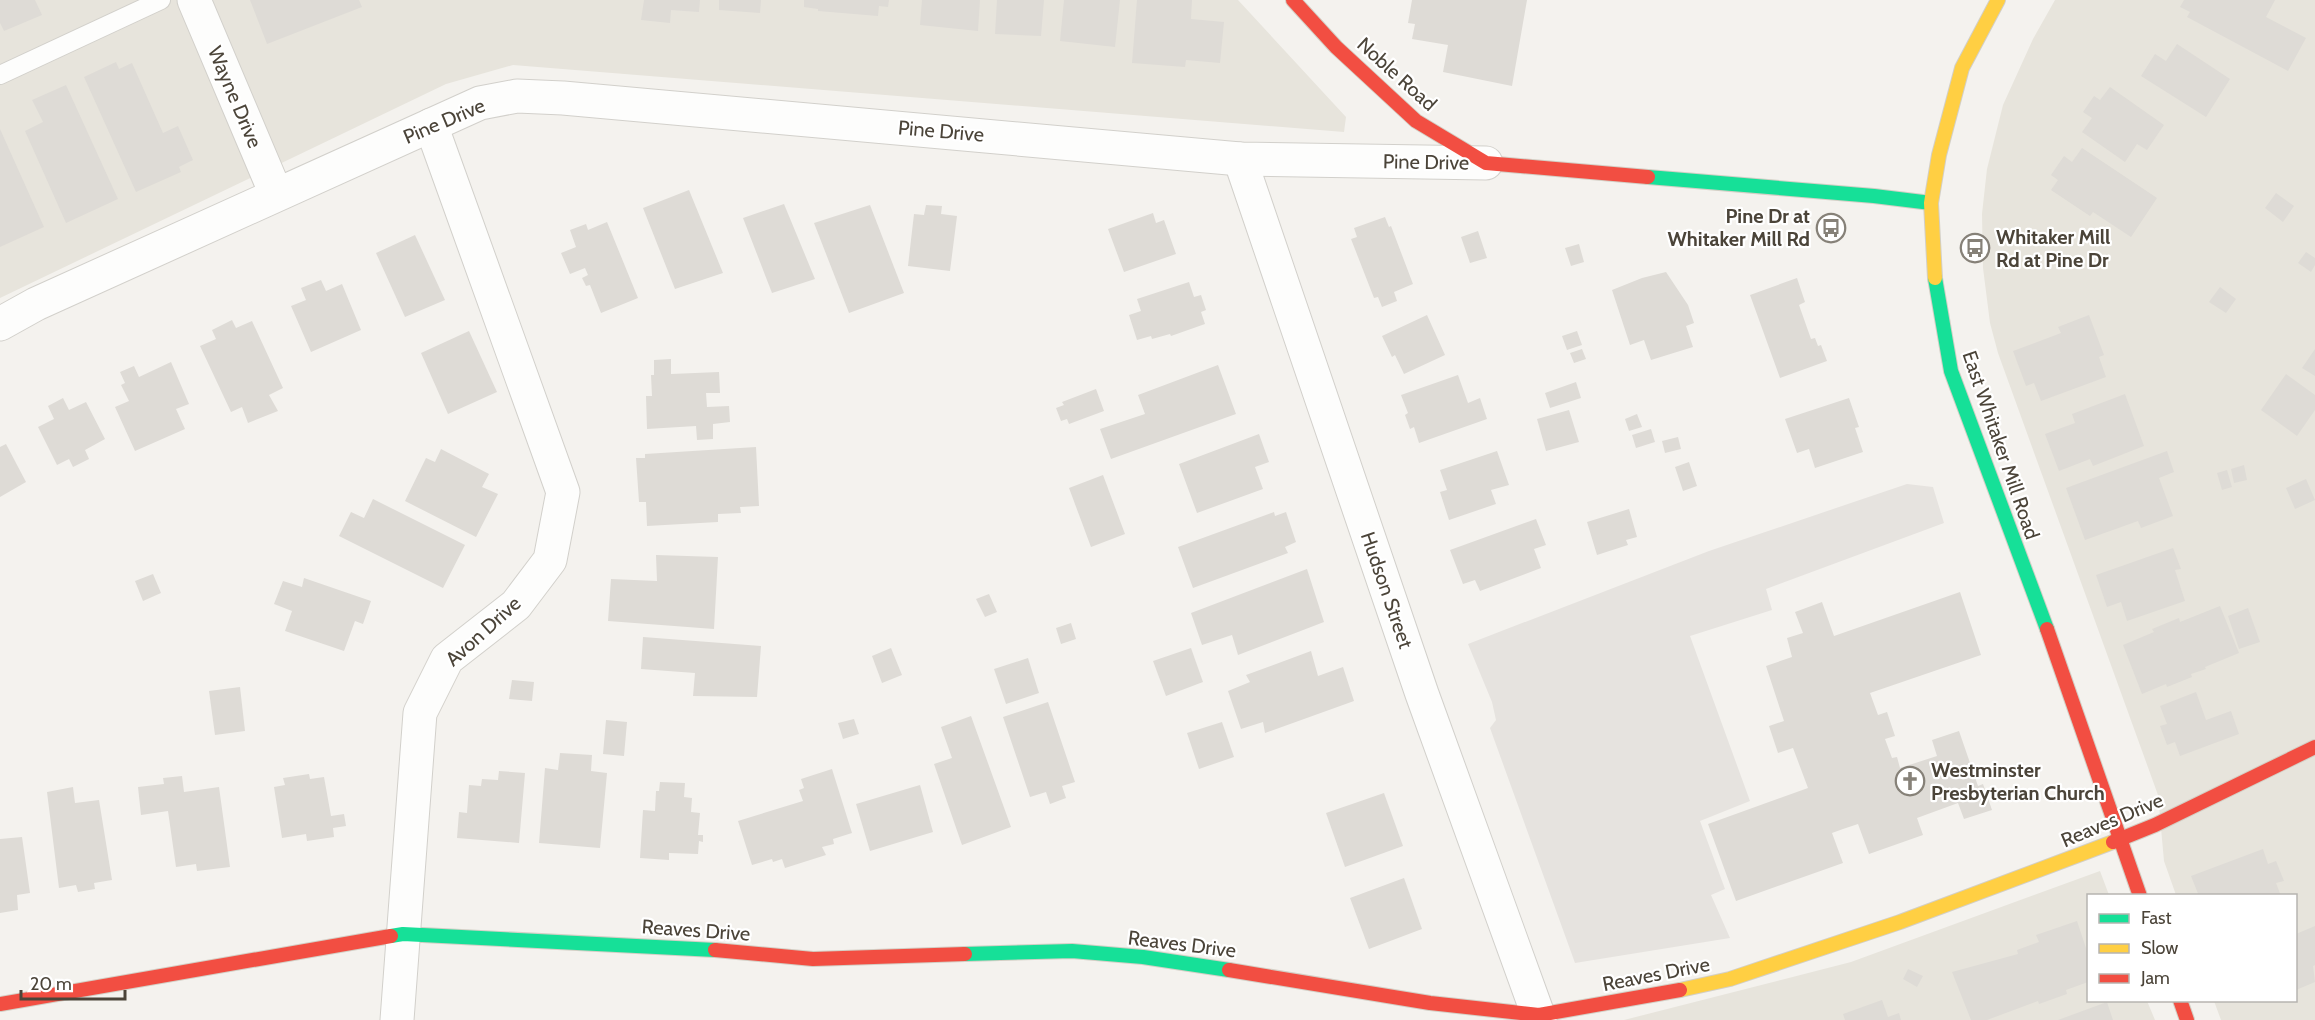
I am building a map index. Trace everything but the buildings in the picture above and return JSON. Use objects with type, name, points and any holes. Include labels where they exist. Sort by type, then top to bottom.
[{"type":"street","name":"Wayne Drive","points":[[194,0],[276,194]]},
{"type":"street","name":"Noble Road","points":[[1293,0],[1336,46],[1416,121],[1486,163]]},
{"type":"street","name":"East Whitaker Mill Road","points":[[1998,0],[1962,68],[1939,155],[1931,203],[1936,286],[1952,371],[2057,657],[2139,894]]},
{"type":"street","name":"Pine Drive","points":[[0,324],[36,304],[480,103],[517,96],[924,129],[1240,159],[1486,163],[1874,196],[1931,203]]},
{"type":"street","name":"Avon Drive","points":[[397,1020],[420,712],[447,659],[516,605],[550,560],[563,492],[431,125]]},
{"type":"street","name":"Hudson Street","points":[[1240,159],[1422,694],[1540,1018]]},
{"type":"street","name":"Reaves Drive","points":[[0,1004],[403,934],[701,949],[813,959],[1072,951],[1155,959],[1430,1003],[1540,1018],[1730,979],[1900,922],[2053,867],[2155,825],[2315,747]]},
{"type":"street","points":[[2181,1002],[2187,1020]]},
{"type":"lane","points":[[0,75],[161,0]]},
{"type":"shaded area","points":[[0,0],[1238,0],[1346,117],[1344,132],[513,65],[446,84],[0,298]]},
{"type":"shaded area","points":[[2055,0],[2315,0],[2315,1020],[2221,1020],[2214,1002],[2297,1002],[2297,894],[2176,894],[2164,861],[2158,795],[1998,353],[1990,323],[1983,268],[1982,214],[1987,169],[2003,105],[2033,39]]},
{"type":"shaded area","points":[[1907,484],[1933,487],[1944,523],[1766,589],[1772,610],[1690,636],[1750,801],[1700,821],[1725,889],[1711,895],[1730,938],[1575,963],[1490,728],[1496,720],[1492,702],[1468,644],[1709,551]]},
{"type":"shaded area","points":[[2100,871],[2109,894],[2087,894],[2087,1002],[2147,1002],[2155,1020],[1624,1020],[1851,962]]},
{"type":"traffic: fast","points":[[1648,177],[1931,203]]},
{"type":"traffic: fast","points":[[1935,278],[1951,371],[2047,629]]},
{"type":"traffic: fast","points":[[391,936],[403,934],[715,950]]},
{"type":"traffic: fast","points":[[965,954],[1072,951],[1143,957],[1229,970]]},
{"type":"traffic: slow","points":[[1935,278],[1931,203],[1939,155],[1962,68],[1998,0]]},
{"type":"traffic: slow","points":[[1680,990],[1730,979],[1900,922],[2113,842]]},
{"type":"traffic: jam","points":[[1293,0],[1336,47],[1416,121],[1486,163],[1648,177]]},
{"type":"traffic: jam","points":[[2047,629],[2139,894]]},
{"type":"traffic: jam","points":[[2113,842],[2155,825],[2315,747]]},
{"type":"traffic: jam","points":[[0,1004],[391,936]]},
{"type":"traffic: jam","points":[[715,950],[813,959],[965,954]]},
{"type":"traffic: jam","points":[[1229,970],[1430,1003],[1539,1015],[1680,990]]},
{"type":"traffic: jam","points":[[2181,1002],[2187,1020]]},
{"type":"place","name":"Pine Dr at Whitaker Mill Rd","points":[[1831,228]]},
{"type":"place","name":"Whitaker Mill Rd at Pine Dr","points":[[1975,248]]},
{"type":"place","name":"Westminster Presbyterian Church","points":[[1910,781]]}]
